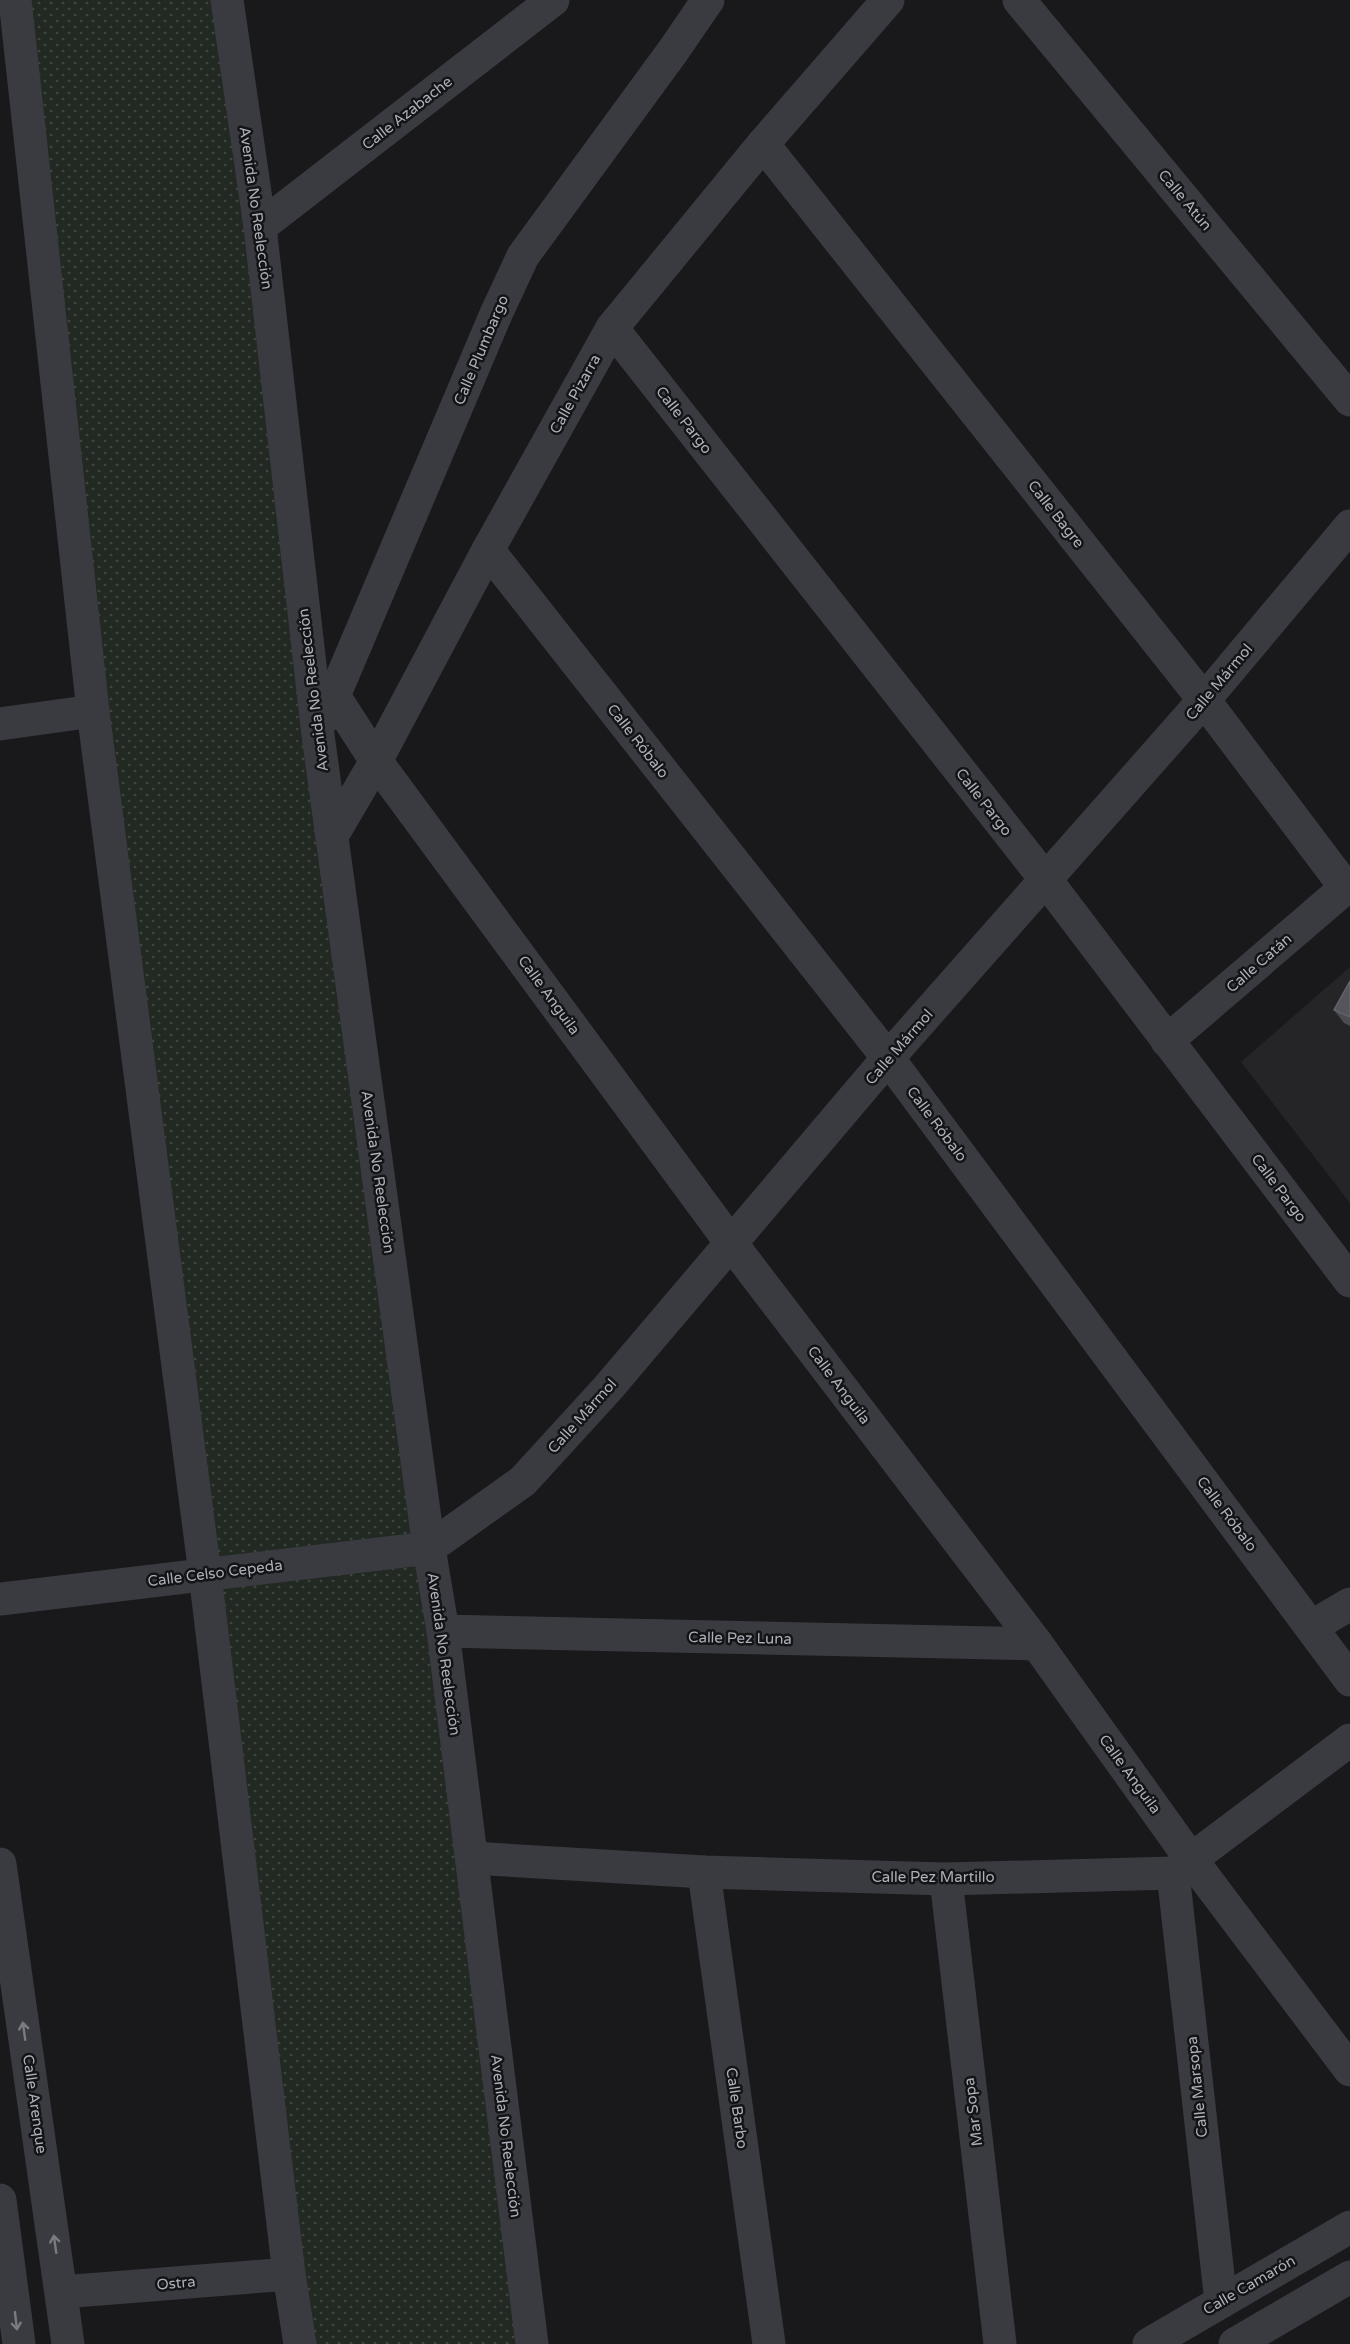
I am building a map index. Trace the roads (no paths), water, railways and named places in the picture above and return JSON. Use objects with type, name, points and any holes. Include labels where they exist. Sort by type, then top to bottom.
[{"type":"street","points":[[15,0],[93,711],[205,1574],[289,2274],[300,2344]]},
{"type":"street","name":"Avenida No Reelección","points":[[226,0],[260,226],[318,735],[442,1631],[532,2344]]},
{"type":"street","name":"Calle Azabache","points":[[260,226],[553,0]]},
{"type":"street","name":"Calle Plumbargo","points":[[318,735],[496,314],[523,256],[708,0]]},
{"type":"street","name":"Calle Pizarra","points":[[332,836],[376,761],[488,550],[612,328],[762,144],[888,0]]},
{"type":"street","name":"Calle Atún","points":[[1019,0],[1350,400]]},
{"type":"street","name":"Calle Bagre","points":[[762,144],[1204,700],[1348,886]]},
{"type":"street","name":"Calle Pargo","points":[[612,328],[1046,880],[1350,1281]]},
{"type":"street","name":"Calle Mármol","points":[[429,1548],[523,1481],[608,1388],[888,1058],[1204,700],[1350,526]]},
{"type":"street","name":"Calle Róbalo","points":[[488,550],[888,1058],[1350,1680]]},
{"type":"street","name":"Calle Anguila","points":[[334,696],[376,761],[731,1243],[1037,1644],[1181,1866],[1350,2070]]},
{"type":"street","points":[[0,724],[93,711]]},
{"type":"street","name":"Calle Catán","points":[[1167,1041],[1348,886]]},
{"type":"street","name":"Calle Celso Cepeda","points":[[0,1599],[429,1548]]},
{"type":"street","points":[[1311,1627],[1350,1604]]},
{"type":"street","name":"Calle Pez Luna","points":[[442,1631],[1037,1644]]},
{"type":"street","points":[[1181,1866],[1350,1740]]},
{"type":"street","name":"Calle Pez Martillo","points":[[472,1858],[704,1872],[946,1879],[1181,1866]]},
{"type":"street","name":"Calle Arenque","points":[[0,1864],[68,2344]]},
{"type":"street","name":"Calle Marsopa","points":[[1181,1866],[1221,2302]]},
{"type":"street","name":"Calle Barbo","points":[[704,1872],[769,2344]]},
{"type":"street","name":"Mar Sopa","points":[[946,1879],[1000,2344]]},
{"type":"street","points":[[0,2200],[5,2279],[19,2344]]},
{"type":"street","name":"Calle Camarón","points":[[1149,2344],[1350,2227]]},
{"type":"street","name":"Ostra","points":[[62,2292],[289,2274]]},
{"type":"street","points":[[1235,2344],[1350,2277]]}]
